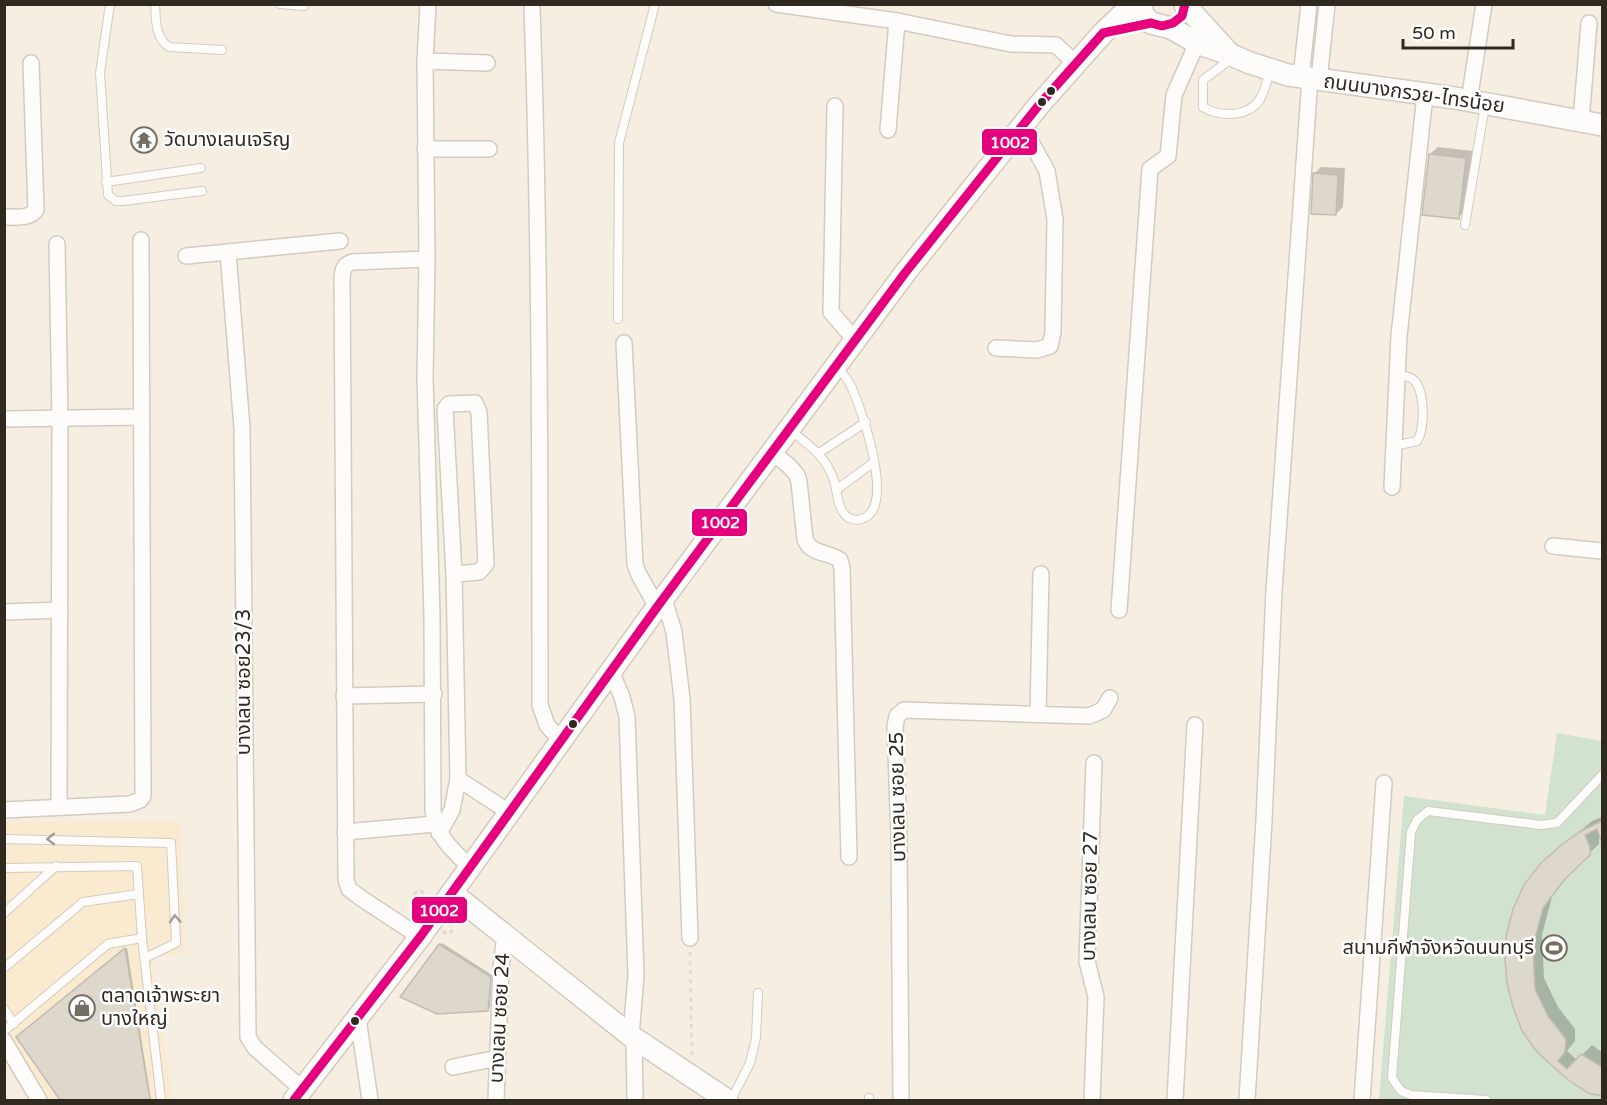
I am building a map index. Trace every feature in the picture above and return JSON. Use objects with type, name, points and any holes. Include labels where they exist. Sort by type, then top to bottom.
[{"type":"main road","name":"ถนนบางกรวย-ไทรน้อย","points":[[1185,5],[1232,55]]},
{"type":"main road","points":[[298,1095],[420,937],[610,671],[904,273],[1022,126],[1103,33],[1127,10],[1148,14],[1173,23],[1182,16],[1185,5]]},
{"type":"main road","name":"ถนนบางกรวย-ไทรน้อย","points":[[1148,14],[1197,43],[1270,70],[1602,124]]},
{"type":"main road","points":[[452,893],[632,1036],[727,1101]]},
{"type":"street","points":[[428,4],[425,61],[427,259],[425,378],[437,829],[470,867]]},
{"type":"street","points":[[776,4],[882,12],[897,21],[1011,44],[1056,45],[1076,63]]},
{"type":"street","points":[[1247,1101],[1264,821],[1274,591],[1310,78],[1309,4]]},
{"type":"street","points":[[1310,78],[1327,4]]},
{"type":"street","points":[[1477,102],[1484,4]]},
{"type":"street","points":[[532,7],[540,319],[540,705],[547,725],[561,741]]},
{"type":"street","points":[[888,130],[897,21]]},
{"type":"street","points":[[1581,121],[1589,23]]},
{"type":"street","points":[[1119,610],[1150,169],[1168,156],[1174,95],[1197,43]]},
{"type":"street","points":[[425,61],[487,63]]},
{"type":"street","points":[[4,217],[32,215],[36,210],[31,63]]},
{"type":"street","points":[[1392,488],[1402,303],[1425,95]]},
{"type":"street","points":[[835,106],[831,312],[855,340]]},
{"type":"street","points":[[996,348],[1037,350],[1050,346],[1053,332],[1055,219],[1047,171],[1022,126]]},
{"type":"street","points":[[425,149],[489,149]]},
{"type":"street","points":[[4,810],[130,804],[141,800],[143,796],[141,240]]},
{"type":"street","points":[[186,256],[340,241]]},
{"type":"street","points":[[57,244],[60,418],[59,807]]},
{"type":"street","name":"บางเลน ซอย23/3","points":[[228,252],[242,428],[248,1037],[255,1048],[298,1095]]},
{"type":"street","points":[[420,937],[349,888],[345,870],[343,269],[352,262],[427,259]]},
{"type":"street","points":[[624,343],[635,564],[638,573],[660,603],[674,632],[682,699],[690,938]]},
{"type":"street","points":[[345,832],[437,829],[452,810],[458,779],[454,574],[446,409],[449,404],[475,403],[479,412],[486,564],[479,572],[454,574]]},
{"type":"street","points":[[4,419],[141,417]]},
{"type":"street","points":[[772,452],[789,466],[800,482],[805,539],[808,546],[812,550],[834,556],[840,560],[842,568],[849,856]]},
{"type":"street","points":[[1552,546],[1602,551]]},
{"type":"street","points":[[1038,714],[1041,574]]},
{"type":"street","points":[[4,612],[60,610]]},
{"type":"street","points":[[610,671],[622,697],[627,717],[636,975],[632,1036],[635,1101]]},
{"type":"street","points":[[344,696],[434,694]]},
{"type":"street","name":"บางเลน ซอย 25","points":[[901,1101],[899,838],[895,726],[897,716],[904,710],[1089,716],[1103,710],[1110,698]]},
{"type":"street","points":[[1175,1101],[1195,725]]},
{"type":"street","name":"บางเลน ซอย 27","points":[[1092,1101],[1096,997],[1087,961],[1094,763]]},
{"type":"street","points":[[458,779],[509,812]]},
{"type":"street","points":[[1362,1101],[1384,783]]},
{"type":"street","name":"บางเลน ซอย 24","points":[[496,1101],[501,968],[505,935]]},
{"type":"street","points":[[357,1018],[370,1101]]},
{"type":"street","points":[[4,1041],[39,1101]]},
{"type":"street","points":[[453,1067],[498,1059]]},
{"type":"lane","points":[[110,4],[100,73],[108,195],[116,201],[202,191]]},
{"type":"lane","points":[[154,4],[157,28],[164,43],[169,47],[222,50]]},
{"type":"lane","points":[[280,4],[304,6],[304,4]]},
{"type":"lane","points":[[618,319],[619,143],[655,4]]},
{"type":"lane","points":[[1232,55],[1203,80],[1203,107],[1212,113],[1236,115],[1254,106],[1261,98],[1270,70]]},
{"type":"lane","points":[[1465,225],[1477,102]]},
{"type":"lane","points":[[106,182],[201,168]]},
{"type":"lane","points":[[789,429],[819,453],[828,466],[840,509],[848,518],[855,520],[868,516],[877,496],[874,462],[866,422],[850,383],[836,366]]},
{"type":"lane","points":[[1394,446],[1417,441],[1422,434],[1424,411],[1416,382],[1410,377],[1397,375]]},
{"type":"lane","points":[[819,453],[866,422]]},
{"type":"lane","points":[[836,490],[874,462]]},
{"type":"lane","points":[[1486,1101],[1411,1095],[1401,1091],[1392,1078],[1411,832],[1417,820],[1428,811],[1541,825],[1557,823],[1602,775]]},
{"type":"lane","points":[[4,839],[171,843],[176,943],[145,958]]},
{"type":"lane","points":[[4,913],[56,866]]},
{"type":"lane","points":[[4,868],[137,866],[142,938],[161,1101]]},
{"type":"lane","points":[[4,968],[83,902],[139,894]]},
{"type":"lane","points":[[4,1032],[108,944],[142,938]]},
{"type":"lane","points":[[731,1101],[750,1063],[756,1038],[758,993]]},
{"type":"lane","points":[[4,1009],[14,1024]]},
{"type":"path","points":[[414,894],[455,928]]},
{"type":"path","points":[[690,938],[693,1077]]},
{"type":"shaded area","name":"ตลาดเจ้าพระยา บางใหญ่","points":[[4,821],[181,822],[184,953],[151,958],[173,1100],[33,1100],[10,1070],[4,1059]]},
{"type":"green space","points":[[1557,733],[1602,741],[1602,1100],[1379,1100],[1404,796],[1545,815]]},
{"type":"building","points":[[1429,154],[1466,158],[1459,219],[1422,215]]},
{"type":"building","points":[[1313,173],[1338,175],[1336,215],[1311,214]]},
{"type":"building","points":[[1602,821],[1602,843],[1597,829],[1585,835],[1590,847],[1590,855],[1564,880],[1543,908],[1533,946],[1535,989],[1548,1016],[1566,1039],[1565,1052],[1558,1061],[1567,1069],[1581,1054],[1602,1067],[1602,1096],[1588,1093],[1567,1079],[1537,1052],[1522,1031],[1507,983],[1505,960],[1506,936],[1513,909],[1524,885],[1540,864],[1560,846],[1581,831]]},
{"type":"building","points":[[439,944],[491,977],[488,1011],[437,1014],[400,997]]},
{"type":"building","points":[[125,948],[150,1100],[60,1100],[16,1037]]},
{"type":"transit line","name":"1002","points":[[294,1100],[420,937],[657,607],[905,273],[1039,105],[1103,33],[1151,23],[1162,26],[1173,23],[1182,16],[1185,4]]},
{"type":"place","name":"วัดบางเลนเจริญ","points":[[144,140]]},
{"type":"place","name":"สนามกีฬาจังหวัดนนทบุรี","points":[[1554,948]]},
{"type":"place","name":"ตลาดเจ้าพระยา บางใหญ่","points":[[82,1008]]}]
